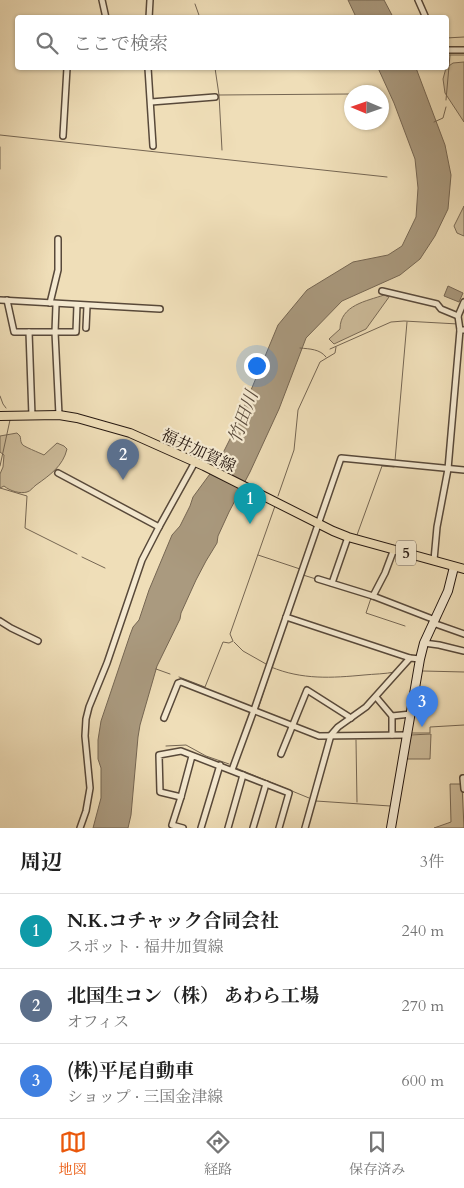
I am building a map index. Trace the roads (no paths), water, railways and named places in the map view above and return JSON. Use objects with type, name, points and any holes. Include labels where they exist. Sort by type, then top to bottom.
[{"type":"main road","name":"福井加賀線","points":[[0,416],[59,415],[77,418],[130,433],[204,466],[318,524],[348,537],[464,569]]},
{"type":"main road","points":[[391,828],[420,659],[424,643],[448,591],[454,567]]},
{"type":"street","points":[[102,0],[105,15]]},
{"type":"street","points":[[149,15],[150,0]]},
{"type":"street","points":[[418,0],[425,15]]},
{"type":"street","points":[[449,50],[464,50]]},
{"type":"street","points":[[63,136],[67,70]]},
{"type":"street","points":[[148,70],[153,146]]},
{"type":"street","points":[[151,102],[215,97]]},
{"type":"street","points":[[50,303],[58,270],[58,239]]},
{"type":"street","points":[[382,291],[437,304],[441,309],[458,316]]},
{"type":"street","points":[[0,300],[160,310]]},
{"type":"street","points":[[7,300],[14,332],[76,332],[77,305]]},
{"type":"street","points":[[434,560],[437,527],[448,469],[462,330],[458,316],[464,302]]},
{"type":"street","points":[[56,305],[55,332],[59,415]]},
{"type":"street","points":[[86,306],[86,328]]},
{"type":"street","points":[[29,332],[32,416]]},
{"type":"street","points":[[232,770],[341,458],[464,470]]},
{"type":"street","points":[[80,828],[90,788],[85,736],[86,719],[142,560],[195,462]]},
{"type":"street","points":[[58,472],[159,527]]},
{"type":"street","points":[[332,583],[348,537]]},
{"type":"street","points":[[373,596],[394,549]]},
{"type":"street","points":[[318,578],[373,596],[464,634]]},
{"type":"street","points":[[286,617],[410,658],[420,659]]},
{"type":"street","points":[[0,621],[38,641]]},
{"type":"street","points":[[424,643],[464,651]]},
{"type":"street","points":[[305,828],[331,735],[338,727],[376,697],[410,658]]},
{"type":"street","points":[[164,718],[178,683],[181,682],[319,736],[407,735]]},
{"type":"street","points":[[281,754],[307,690],[351,718]]},
{"type":"street","points":[[376,697],[392,716],[392,735]]},
{"type":"street","points":[[392,716],[411,714]]},
{"type":"street","points":[[180,797],[160,792],[159,755],[180,751],[289,793],[279,828]]},
{"type":"street","points":[[183,828],[172,825],[192,756]]},
{"type":"street","points":[[201,828],[220,765]]},
{"type":"street","points":[[228,828],[243,775]]},
{"type":"street","points":[[463,778],[464,789]]},
{"type":"street","points":[[253,828],[266,784]]},
{"type":"water","points":[[348,0],[384,0],[392,15],[355,15]]},
{"type":"water","name":"竹田川","points":[[379,70],[417,70],[445,145],[451,175],[448,209],[435,236],[420,259],[400,275],[342,301],[306,338],[279,409],[229,512],[218,536],[217,543],[196,580],[180,619],[157,666],[140,725],[128,828],[93,828],[101,798],[101,768],[98,759],[98,740],[101,721],[133,627],[139,620],[149,590],[172,535],[180,526],[193,497],[218,463],[234,431],[278,325],[307,290],[353,262],[388,255],[402,246],[416,217],[418,188],[415,159],[389,92],[389,85],[386,85]]},
{"type":"water","points":[[448,286],[463,293],[459,302],[444,296]]},
{"type":"waterway","points":[[415,0],[420,10]]},
{"type":"waterway","points":[[195,4],[199,15]]},
{"type":"waterway","points":[[449,38],[464,37]]},
{"type":"waterway","points":[[449,55],[464,55]]},
{"type":"waterway","points":[[449,66],[450,55]]},
{"type":"waterway","points":[[215,70],[219,95],[222,150]]},
{"type":"waterway","points":[[446,100],[449,70]]},
{"type":"waterway","points":[[219,95],[344,94]]},
{"type":"waterway","points":[[434,122],[443,118],[446,107]]},
{"type":"waterway","points":[[0,135],[387,177]]},
{"type":"waterway","points":[[0,147],[0,169]]},
{"type":"waterway","points":[[330,349],[391,322],[458,324]]},
{"type":"waterway","points":[[395,461],[407,322]]},
{"type":"waterway","points":[[278,496],[294,450],[298,410],[320,362],[335,353],[336,347]]},
{"type":"waterway","points":[[300,348],[318,351],[326,357]]},
{"type":"waterway","points":[[0,396],[6,408]]},
{"type":"waterway","points":[[0,466],[10,420]]},
{"type":"waterway","points":[[357,535],[382,466],[394,467]]},
{"type":"waterway","points":[[0,488],[27,496],[25,528],[77,554]]},
{"type":"waterway","points":[[179,677],[205,687],[223,642],[229,643],[233,641],[230,634],[275,506]]},
{"type":"waterway","points":[[258,555],[300,569]]},
{"type":"waterway","points":[[82,557],[105,568]]},
{"type":"waterway","points":[[303,575],[316,579]]},
{"type":"waterway","points":[[362,595],[371,598],[366,613],[405,626]]},
{"type":"waterway","points":[[234,642],[243,651],[266,664]]},
{"type":"waterway","points":[[271,667],[294,674],[317,677],[395,672]]},
{"type":"waterway","points":[[156,669],[170,674]]},
{"type":"waterway","points":[[258,709],[271,669]]},
{"type":"waterway","points":[[423,671],[464,672]]},
{"type":"waterway","points":[[252,723],[256,714]]},
{"type":"waterway","points":[[411,733],[430,733],[430,727],[464,725]]},
{"type":"waterway","points":[[356,740],[357,802]]},
{"type":"waterway","points":[[166,746],[186,745],[206,756],[229,764]]},
{"type":"waterway","points":[[236,768],[309,798]]},
{"type":"waterway","points":[[316,801],[390,806]]},
{"type":"place","name":"北国生コン（株） あわら工場","points":[[123,480]]},
{"type":"place","name":"N.K.コチャック合同会社","points":[[250,524]]},
{"type":"place","name":"(株)平尾自動車","points":[[422,727]]}]
